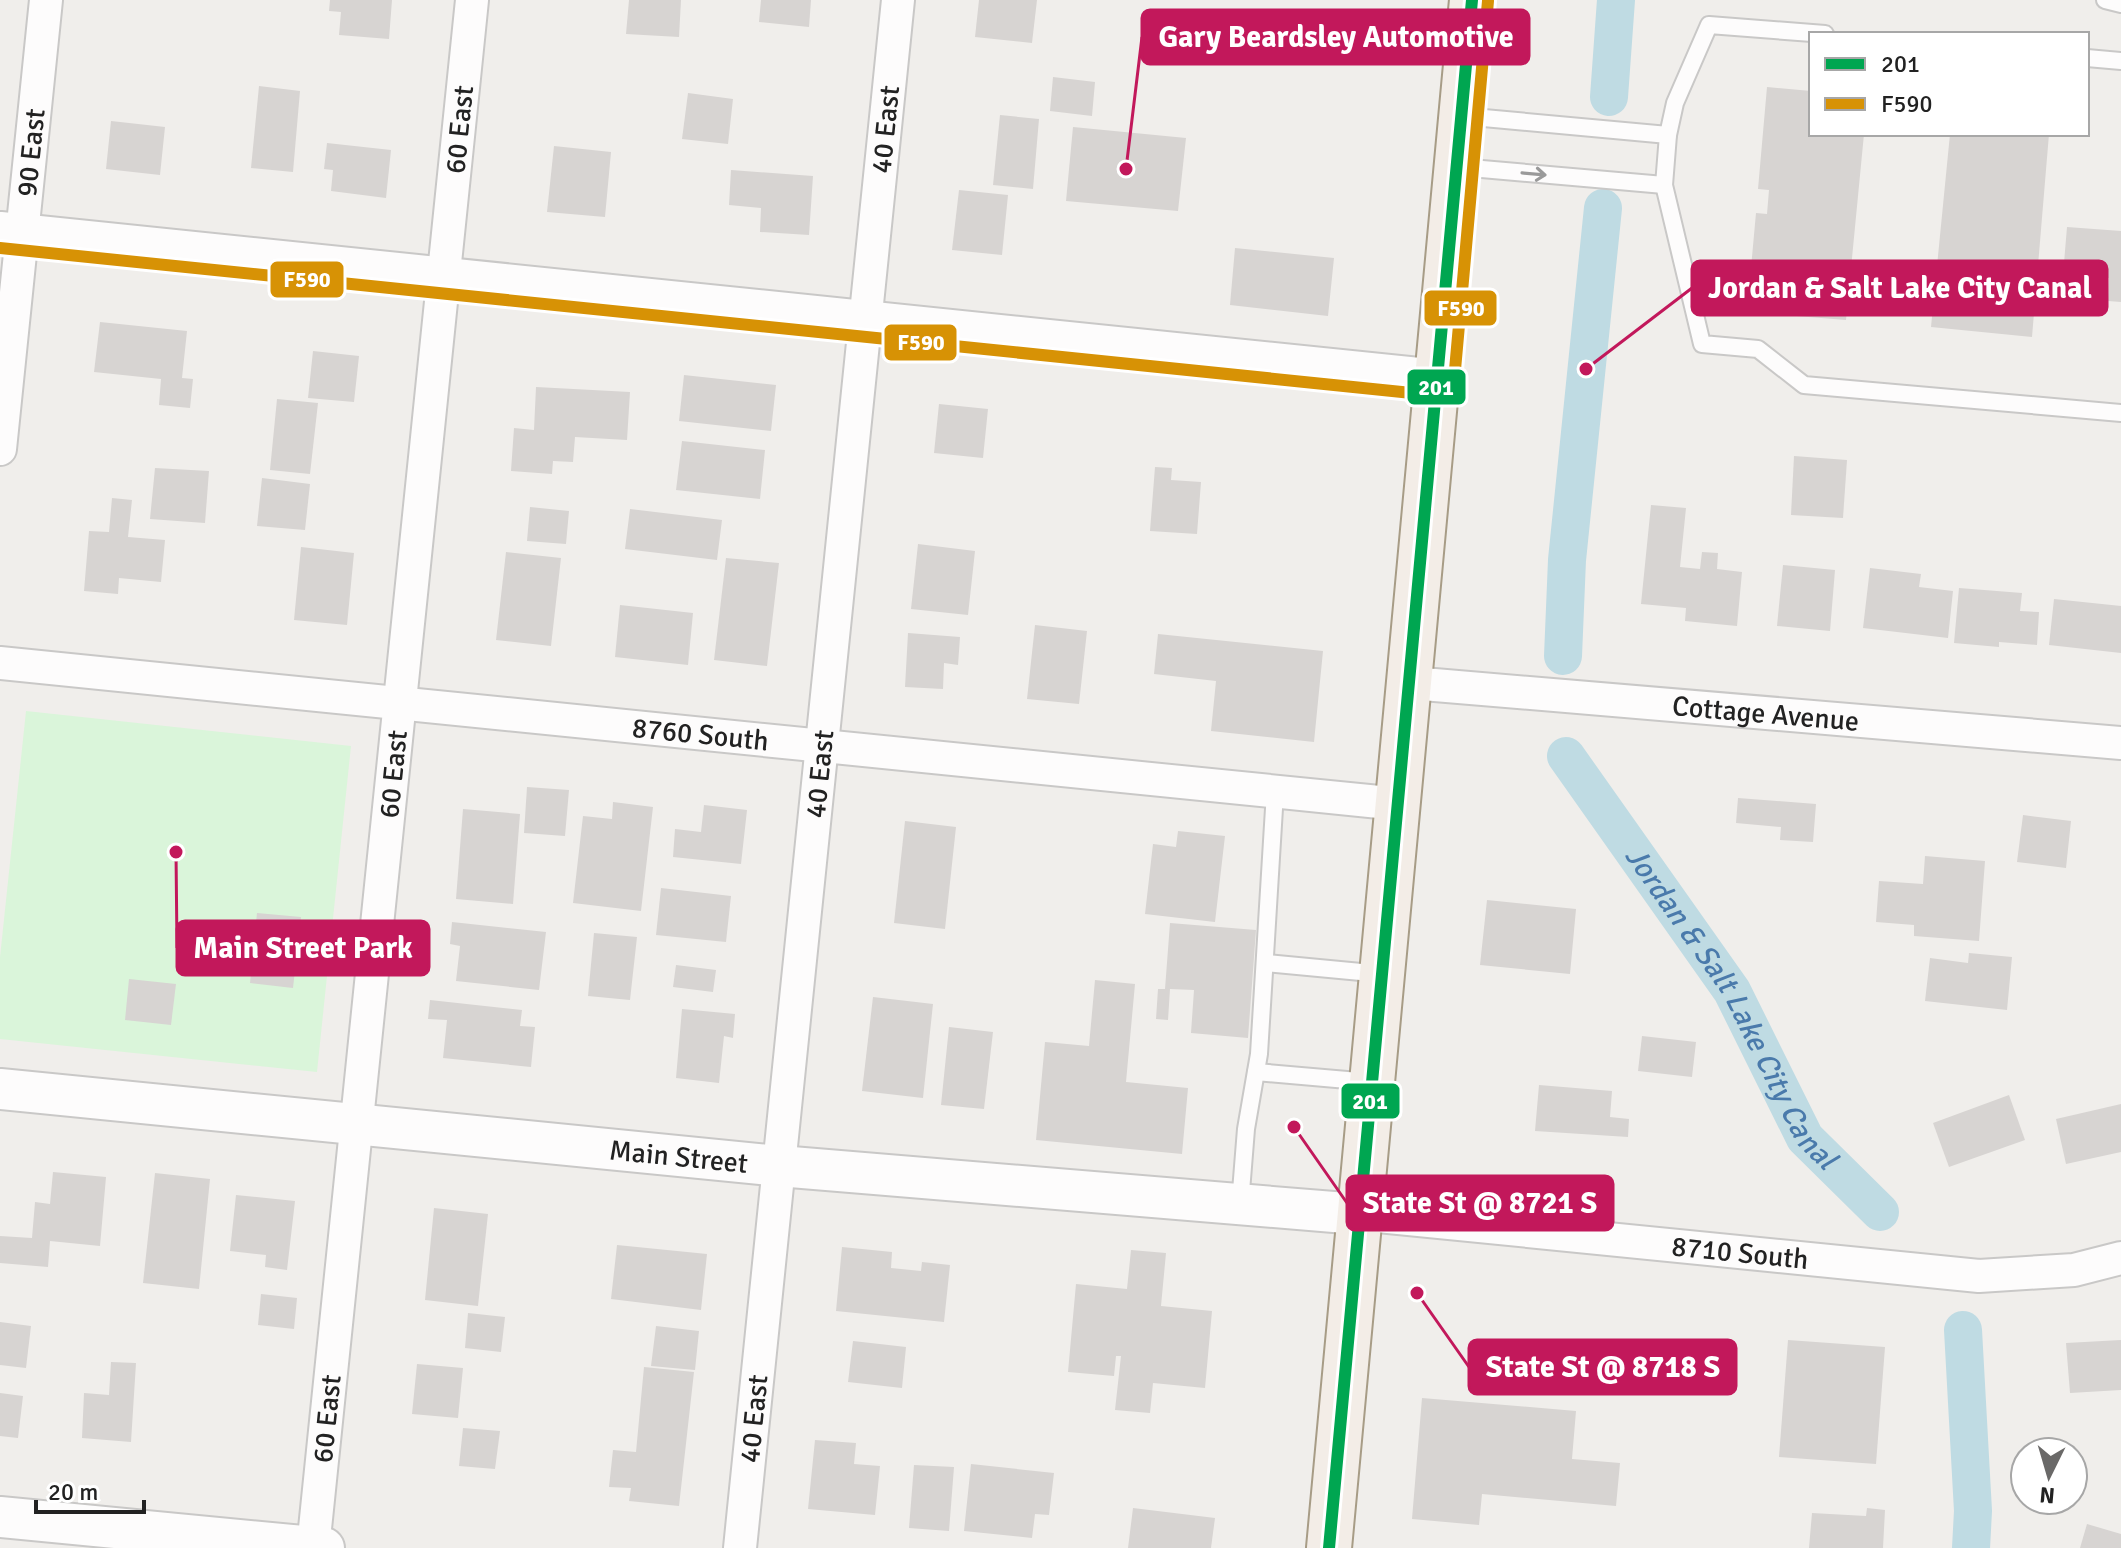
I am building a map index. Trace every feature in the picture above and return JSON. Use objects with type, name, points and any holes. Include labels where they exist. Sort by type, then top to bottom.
[{"type":"main road","points":[[1329,1548],[1472,0]]},
{"type":"street","name":"90 East","points":[[0,449],[11,233],[46,0]]},
{"type":"street","name":"60 East","points":[[317,1548],[472,0]]},
{"type":"street","name":"40 East","points":[[740,1548],[898,0]]},
{"type":"street","points":[[11,233],[1438,380]]},
{"type":"street","name":"8760 South","points":[[0,663],[1399,804]]},
{"type":"street","name":"Cottage Avenue","points":[[1411,683],[2121,743]]},
{"type":"street","name":"Main Street","points":[[0,1089],[779,1166],[1358,1214]]},
{"type":"street","name":"8710 South","points":[[1358,1214],[1979,1276],[2074,1270],[2121,1258]]},
{"type":"street","points":[[0,1517],[317,1548]]},
{"type":"lane","points":[[2105,0],[2121,4]]},
{"type":"lane","points":[[1809,33],[1709,25],[1675,103],[1668,135],[1664,185],[1702,344],[1758,349],[1804,385],[2121,413]]},
{"type":"lane","points":[[2089,58],[2121,61]]},
{"type":"lane","points":[[1461,116],[1668,135]]},
{"type":"lane","points":[[1457,167],[1664,185]]},
{"type":"lane","points":[[1240,1204],[1266,963],[1275,792]]},
{"type":"lane","points":[[1266,963],[1384,974]]},
{"type":"lane","points":[[1256,1072],[1372,1082]]},
{"type":"green space","points":[[26,711],[351,746],[317,1072],[0,1039],[0,957]]},
{"type":"building","points":[[330,0],[392,0],[389,39],[339,35],[341,12],[329,11]]},
{"type":"building","points":[[629,0],[681,0],[679,37],[626,34]]},
{"type":"building","points":[[761,0],[811,0],[809,27],[759,22]]},
{"type":"building","points":[[979,0],[1037,0],[1032,43],[975,37]]},
{"type":"building","points":[[1053,77],[1095,82],[1092,116],[1050,111]]},
{"type":"building","points":[[259,86],[300,91],[293,172],[251,168]]},
{"type":"building","points":[[1767,87],[1809,91],[1809,136],[1864,136],[1846,320],[1747,312],[1756,213],[1767,214],[1769,190],[1758,189]]},
{"type":"building","points":[[688,93],[733,99],[728,144],[682,139]]},
{"type":"building","points":[[1000,115],[1039,119],[1033,189],[993,185]]},
{"type":"building","points":[[111,121],[165,127],[160,175],[106,169]]},
{"type":"building","points":[[1073,127],[1186,138],[1178,211],[1066,201]]},
{"type":"building","points":[[1950,136],[2049,136],[2032,337],[1931,327]]},
{"type":"building","points":[[327,143],[391,150],[386,198],[331,191],[333,170],[324,169]]},
{"type":"building","points":[[554,146],[611,152],[605,217],[547,212]]},
{"type":"building","points":[[731,170],[813,176],[809,235],[760,232],[761,208],[729,205]]},
{"type":"building","points":[[959,190],[1008,195],[1002,255],[952,250]]},
{"type":"building","points":[[2067,227],[2121,231],[2121,302],[2108,301],[2109,278],[2063,275]]},
{"type":"building","points":[[1235,248],[1334,258],[1328,316],[1230,305]]},
{"type":"building","points":[[100,322],[187,331],[182,378],[193,379],[190,408],[159,405],[161,379],[94,372]]},
{"type":"building","points":[[313,351],[359,356],[354,402],[308,398]]},
{"type":"building","points":[[684,375],[776,385],[771,431],[679,421]]},
{"type":"building","points":[[536,387],[630,392],[627,440],[575,437],[573,462],[553,461],[552,474],[511,471],[514,428],[534,430]]},
{"type":"building","points":[[277,399],[318,403],[310,474],[270,470]]},
{"type":"building","points":[[939,404],[988,409],[983,458],[934,453]]},
{"type":"building","points":[[682,441],[765,450],[760,499],[676,490]]},
{"type":"building","points":[[1794,456],[1847,460],[1843,518],[1791,515]]},
{"type":"building","points":[[1155,467],[1172,468],[1171,480],[1201,482],[1197,534],[1150,531]]},
{"type":"building","points":[[155,468],[209,471],[205,523],[150,519]]},
{"type":"building","points":[[262,478],[310,484],[305,530],[257,526]]},
{"type":"building","points":[[112,498],[132,500],[128,537],[165,540],[161,582],[119,578],[118,594],[84,591],[89,531],[109,532]]},
{"type":"building","points":[[1651,505],[1686,508],[1680,567],[1700,569],[1702,552],[1718,553],[1717,569],[1742,572],[1737,626],[1685,621],[1686,608],[1641,604]]},
{"type":"building","points":[[530,507],[569,511],[566,544],[527,541]]},
{"type":"building","points":[[630,509],[722,520],[717,560],[625,549]]},
{"type":"building","points":[[918,544],[975,551],[968,615],[911,609]]},
{"type":"building","points":[[301,547],[354,553],[347,625],[294,620]]},
{"type":"building","points":[[506,552],[561,558],[551,646],[496,640]]},
{"type":"building","points":[[726,558],[779,563],[767,666],[714,660]]},
{"type":"building","points":[[1783,565],[1835,570],[1830,631],[1777,626]]},
{"type":"building","points":[[1870,568],[1921,574],[1919,587],[1953,591],[1948,638],[1863,628]]},
{"type":"building","points":[[1959,588],[2022,593],[2020,611],[2039,612],[2037,645],[1999,642],[1999,647],[1954,643]]},
{"type":"building","points":[[2054,599],[2121,606],[2121,653],[2049,645]]},
{"type":"building","points":[[620,605],[693,613],[688,665],[615,657]]},
{"type":"building","points":[[1035,625],[1087,631],[1079,704],[1027,699]]},
{"type":"building","points":[[908,633],[960,637],[958,665],[944,663],[943,689],[905,687]]},
{"type":"building","points":[[1158,634],[1323,651],[1314,742],[1211,731],[1216,681],[1154,674]]},
{"type":"building","points":[[527,787],[569,790],[565,836],[524,833]]},
{"type":"building","points":[[1738,798],[1816,804],[1813,842],[1780,840],[1781,827],[1736,823]]},
{"type":"building","points":[[613,802],[653,807],[641,911],[573,903],[583,816],[612,819]]},
{"type":"building","points":[[704,805],[747,810],[741,864],[673,857],[675,829],[701,832]]},
{"type":"building","points":[[463,809],[520,814],[513,904],[456,899]]},
{"type":"building","points":[[2023,815],[2071,821],[2066,868],[2017,862]]},
{"type":"building","points":[[905,821],[956,827],[945,929],[894,923]]},
{"type":"building","points":[[1178,831],[1225,836],[1215,922],[1145,914],[1153,844],[1176,847]]},
{"type":"building","points":[[1925,856],[1985,861],[1979,941],[1914,936],[1914,925],[1876,922],[1879,881],[1923,884]]},
{"type":"building","points":[[661,888],[731,896],[726,942],[656,935]]},
{"type":"building","points":[[1487,900],[1576,909],[1570,974],[1480,965]]},
{"type":"building","points":[[257,913],[301,917],[293,988],[250,983]]},
{"type":"building","points":[[452,922],[546,932],[539,990],[456,981],[460,946],[450,944]]},
{"type":"building","points":[[1170,923],[1256,930],[1248,1038],[1191,1033],[1194,990],[1170,989],[1168,1020],[1156,1019],[1158,989],[1165,989]]},
{"type":"building","points":[[594,933],[637,937],[630,1000],[588,996]]},
{"type":"building","points":[[1969,953],[2012,957],[2007,1010],[1925,1001],[1930,958],[1968,963]]},
{"type":"building","points":[[676,965],[716,970],[713,992],[673,987]]},
{"type":"building","points":[[129,979],[176,984],[171,1025],[125,1020]]},
{"type":"building","points":[[1095,980],[1135,984],[1126,1082],[1188,1088],[1182,1154],[1036,1140],[1045,1042],[1089,1046]]},
{"type":"building","points":[[873,997],[933,1004],[923,1098],[862,1091]]},
{"type":"building","points":[[430,1000],[522,1010],[520,1026],[535,1027],[531,1067],[443,1058],[447,1020],[428,1019]]},
{"type":"building","points":[[682,1009],[735,1014],[733,1038],[724,1036],[719,1083],[676,1078]]},
{"type":"building","points":[[949,1027],[993,1032],[984,1109],[941,1105]]},
{"type":"building","points":[[1642,1036],[1696,1042],[1692,1077],[1638,1071]]},
{"type":"building","points":[[1539,1085],[1612,1091],[1610,1117],[1629,1119],[1628,1137],[1535,1131]]},
{"type":"building","points":[[2009,1095],[2025,1140],[1949,1167],[1933,1123]]},
{"type":"building","points":[[2121,1104],[2121,1152],[2066,1164],[2056,1119]]},
{"type":"building","points":[[53,1172],[106,1177],[100,1246],[50,1241],[48,1267],[0,1263],[0,1236],[32,1238],[35,1202],[50,1204]]},
{"type":"building","points":[[155,1173],[210,1179],[199,1289],[143,1283]]},
{"type":"building","points":[[236,1195],[295,1201],[287,1270],[265,1267],[266,1255],[230,1251]]},
{"type":"building","points":[[434,1208],[488,1214],[478,1306],[425,1300]]},
{"type":"building","points":[[617,1245],[707,1254],[701,1310],[611,1299]]},
{"type":"building","points":[[842,1247],[892,1252],[891,1268],[921,1271],[922,1262],[950,1265],[944,1322],[836,1311]]},
{"type":"building","points":[[1131,1250],[1166,1253],[1161,1306],[1212,1311],[1205,1388],[1153,1383],[1150,1413],[1115,1410],[1121,1356],[1116,1356],[1114,1376],[1068,1372],[1076,1284],[1127,1289]]},
{"type":"building","points":[[261,1294],[297,1298],[294,1329],[258,1325]]},
{"type":"building","points":[[468,1313],[505,1317],[501,1352],[465,1348]]},
{"type":"building","points":[[0,1322],[31,1326],[26,1368],[0,1365]]},
{"type":"building","points":[[656,1326],[699,1331],[695,1370],[651,1366]]},
{"type":"building","points":[[1788,1340],[1885,1347],[1876,1464],[1779,1457]]},
{"type":"building","points":[[2121,1340],[2121,1390],[2070,1393],[2066,1343]]},
{"type":"building","points":[[853,1341],[906,1347],[902,1388],[848,1382]]},
{"type":"building","points":[[111,1362],[136,1363],[131,1442],[82,1438],[84,1393],[109,1395]]},
{"type":"building","points":[[417,1364],[463,1368],[458,1418],[412,1414]]},
{"type":"building","points":[[644,1367],[694,1372],[679,1506],[629,1501],[631,1488],[609,1487],[613,1450],[636,1452]]},
{"type":"building","points":[[0,1393],[23,1396],[18,1438],[0,1436]]},
{"type":"building","points":[[1422,1398],[1576,1411],[1572,1459],[1620,1463],[1616,1506],[1482,1494],[1479,1525],[1412,1519]]},
{"type":"building","points":[[463,1428],[500,1431],[495,1469],[459,1466]]},
{"type":"building","points":[[815,1440],[856,1443],[854,1464],[880,1466],[875,1515],[808,1509]]},
{"type":"building","points":[[971,1464],[1054,1473],[1049,1515],[1035,1514],[1032,1538],[964,1531]]},
{"type":"building","points":[[914,1465],[954,1467],[949,1531],[909,1528]]},
{"type":"building","points":[[1133,1508],[1215,1518],[1211,1548],[1128,1548]]},
{"type":"building","points":[[1867,1508],[1885,1510],[1883,1548],[1809,1548],[1812,1513],[1866,1516]]},
{"type":"building","points":[[2087,1524],[2121,1534],[2121,1548],[2080,1548]]},
{"type":"waterway","name":"Jordan & Salt Lake City Canal","points":[[1609,97],[1616,0]]},
{"type":"waterway","name":"Jordan & Salt Lake City Canal","points":[[1563,656],[1567,560],[1603,208]]},
{"type":"waterway","name":"Jordan & Salt Lake City Canal","points":[[1566,756],[1732,991],[1805,1138],[1880,1212]]},
{"type":"waterway","name":"Jordan & Salt Lake City Canal","points":[[1963,1330],[1973,1511],[1971,1548]]},
{"type":"transit line","name":"201","points":[[1329,1548],[1472,0]]},
{"type":"transit line","name":"F590","points":[[0,248],[1441,396],[1450,390],[1454,381],[1488,1]]},
{"type":"place","name":"Gary Beardsley Automotive","points":[[1126,169]]},
{"type":"place","name":"Jordan & Salt Lake City Canal","points":[[1586,369]]},
{"type":"place","name":"Main Street Park","points":[[176,852]]},
{"type":"place","name":"State St @ 8721 S","points":[[1294,1127]]},
{"type":"place","name":"State St @ 8718 S","points":[[1417,1293]]}]
